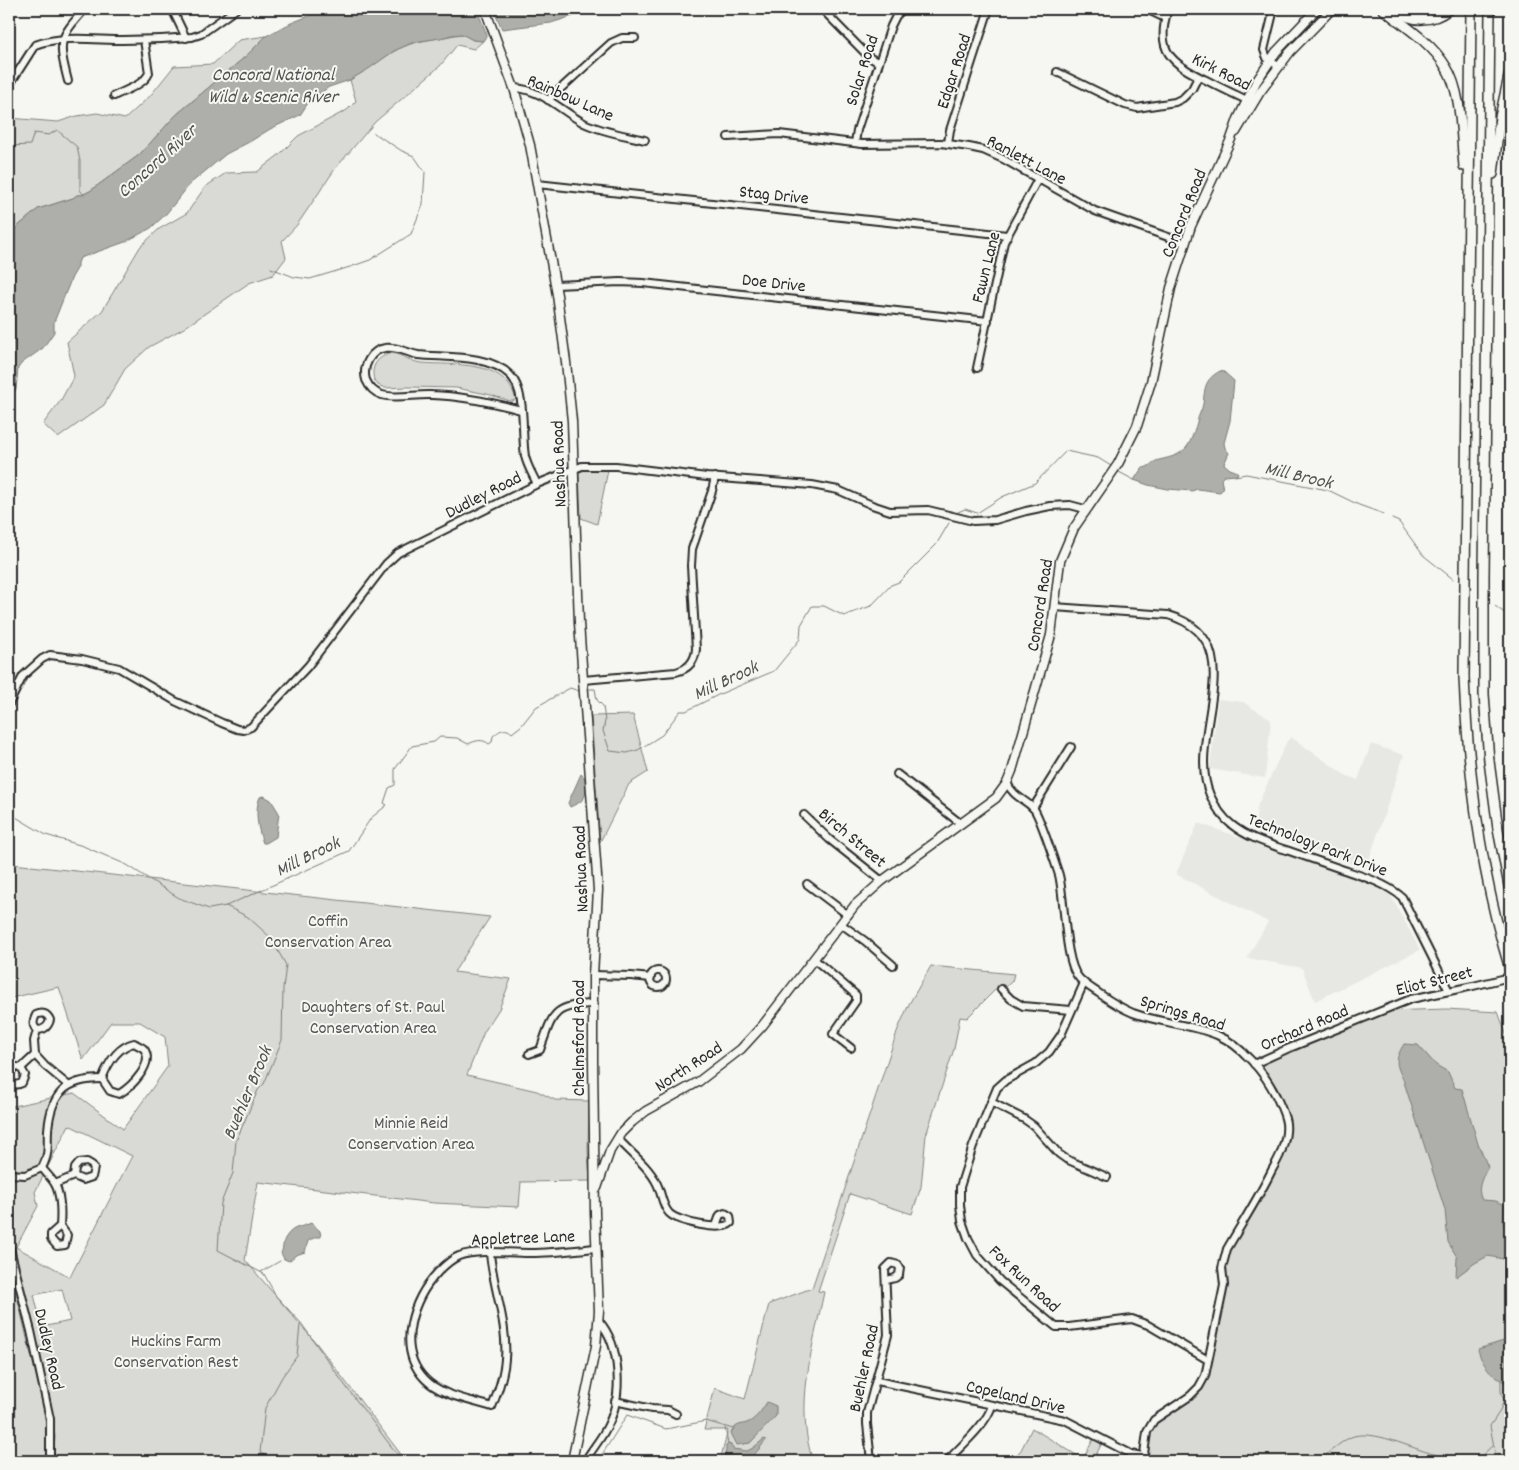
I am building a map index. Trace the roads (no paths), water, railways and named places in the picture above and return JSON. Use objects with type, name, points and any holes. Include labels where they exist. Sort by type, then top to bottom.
[{"type":"highway","points":[[1383,9],[1430,48],[1446,66],[1450,74],[1456,92],[1468,210]]},
{"type":"highway","points":[[1396,9],[1410,18],[1425,19],[1435,17],[1449,9]]},
{"type":"highway","points":[[1471,9],[1465,701],[1471,774],[1481,844],[1510,969]]},
{"type":"highway","points":[[1490,9],[1484,694],[1489,761],[1498,829],[1510,891]]},
{"type":"highway","points":[[1488,216],[1500,117],[1510,72]]},
{"type":"main road","name":"Concord Road","points":[[814,959],[855,905],[882,881],[996,798],[1007,783],[1045,661],[1053,623],[1060,561],[1068,538],[1085,509],[1118,464],[1137,426],[1151,382],[1169,296],[1185,243],[1230,139],[1270,60],[1317,9]]},
{"type":"main road","name":"Concord Road","points":[[1250,102],[1299,41],[1332,9]]},
{"type":"main road","name":"Nashua Road","points":[[486,10],[514,88],[530,145],[556,285],[568,380],[583,680],[597,865],[596,929]]},
{"type":"main road","name":"Chelmsford Road","points":[[594,1148],[594,976],[596,929]]},
{"type":"main road","name":"North Road","points":[[595,1191],[610,1151],[628,1126],[641,1114],[698,1082],[741,1048],[763,1025],[814,959]]},
{"type":"main road","points":[[572,1461],[592,1372],[599,1321],[594,1148],[610,1151]]},
{"type":"street","points":[[68,81],[60,48],[62,40],[73,22],[86,9]]},
{"type":"street","points":[[172,9],[186,38]]},
{"type":"street","points":[[12,81],[35,45],[62,40],[186,38],[202,34],[236,9]]},
{"type":"street","points":[[822,9],[869,57],[879,63]]},
{"type":"street","name":"Solar Road","points":[[855,143],[857,130],[893,21],[903,9]]},
{"type":"street","name":"Edgar Road","points":[[948,143],[950,130],[989,9]]},
{"type":"street","points":[[1146,9],[1165,18]]},
{"type":"street","name":"Kirk Road","points":[[1168,9],[1163,38],[1168,52],[1177,64],[1198,77],[1250,102]]},
{"type":"street","points":[[1274,9],[1264,50],[1265,55],[1279,67]]},
{"type":"street","points":[[548,100],[611,43],[622,38],[635,38]]},
{"type":"street","points":[[114,96],[143,81],[149,72],[144,40]]},
{"type":"street","points":[[1057,72],[1125,105],[1137,108],[1179,100],[1190,92],[1198,77]]},
{"type":"street","name":"Rainbow Lane","points":[[514,88],[523,89],[548,100],[592,126],[645,140]]},
{"type":"street","name":"Ranlett Lane","points":[[728,137],[779,134],[855,143],[948,143],[976,148],[990,153],[1103,215],[1185,243]]},
{"type":"street","name":"Fawn Lane","points":[[977,368],[1002,249],[1007,235],[1038,179]]},
{"type":"street","name":"Stag Drive","points":[[537,184],[1007,235]]},
{"type":"street","name":"Doe Drive","points":[[556,285],[635,282],[988,320]]},
{"type":"street","points":[[522,410],[468,398],[424,394],[383,395],[376,392],[370,386],[365,375],[366,366],[374,353],[390,348],[418,355],[475,360],[503,370],[512,377],[520,394],[522,410],[526,458],[537,484]]},
{"type":"street","name":"Dudley Road","points":[[9,704],[23,676],[42,659],[50,655],[82,659],[119,668],[175,701],[222,723],[244,730],[251,727],[308,666],[358,599],[398,553],[537,484],[582,466],[616,466],[820,486],[838,490],[872,506],[890,511],[928,510],[973,521],[995,520],[1026,510],[1050,506],[1070,505],[1085,509]]},
{"type":"street","points":[[583,680],[676,672],[686,669],[693,660],[696,648],[690,566],[692,549],[694,538],[712,492],[715,477]]},
{"type":"street","name":"Technology Park Drive","points":[[1054,607],[1168,615],[1182,620],[1196,629],[1208,646],[1214,663],[1213,693],[1203,765],[1206,782],[1217,809],[1231,824],[1247,835],[1374,880],[1402,897],[1450,991]]},
{"type":"street","points":[[1033,808],[1071,747]]},
{"type":"street","points":[[897,774],[960,823]]},
{"type":"street","name":"Springs Road","points":[[1007,783],[1015,795],[1033,808],[1039,817],[1059,876],[1075,974],[1084,983],[1116,1005],[1131,1012],[1219,1036],[1254,1064],[1270,1083],[1286,1119],[1287,1132],[1283,1148],[1268,1179],[1227,1249],[1222,1268],[1222,1295],[1205,1376],[1199,1387],[1185,1400],[1154,1420],[1147,1432],[1143,1459]]},
{"type":"street","name":"Birch Street","points":[[804,816],[828,839],[882,881]]},
{"type":"street","points":[[807,884],[848,915]]},
{"type":"street","points":[[841,924],[865,941],[893,965]]},
{"type":"street","points":[[814,959],[854,992],[857,998],[833,1034],[851,1048]]},
{"type":"street","points":[[594,976],[651,978]]},
{"type":"street","name":"Eliot Street","points":[[1366,1017],[1411,999],[1510,977]]},
{"type":"street","name":"Fox Run Road","points":[[1084,983],[1061,1035],[1049,1052],[1035,1064],[1006,1080],[997,1088],[973,1146],[960,1187],[962,1221],[977,1255],[1000,1281],[1056,1327],[1132,1319],[1148,1325],[1208,1360]]},
{"type":"street","points":[[1000,989],[1011,999],[1023,1006],[1071,1010]]},
{"type":"street","points":[[543,1058],[540,1049],[551,1019],[557,1012],[571,1005],[594,1004]]},
{"type":"street","name":"Orchard Road","points":[[1254,1064],[1366,1017]]},
{"type":"street","points":[[37,1030],[34,1041],[35,1055],[45,1066],[68,1084]]},
{"type":"street","points":[[134,1043],[144,1048],[148,1057],[146,1065],[127,1089],[119,1094],[110,1091],[102,1079],[112,1060],[125,1045],[134,1043]]},
{"type":"street","points":[[529,1054],[540,1049]]},
{"type":"street","points":[[22,1068],[35,1055]]},
{"type":"street","points":[[18,1066],[22,1068],[25,1075],[22,1083],[16,1085],[9,1080],[9,1076],[13,1068],[18,1066]]},
{"type":"street","points":[[9,1174],[25,1175],[42,1168],[49,1148],[50,1114],[55,1100],[68,1084],[88,1079],[102,1079]]},
{"type":"street","points":[[991,1102],[1034,1126],[1059,1154],[1066,1159],[1107,1177]]},
{"type":"street","points":[[618,1139],[654,1177],[664,1206],[671,1215],[686,1222],[716,1226]]},
{"type":"street","points":[[42,1168],[56,1184],[61,1216],[60,1226]]},
{"type":"street","points":[[56,1184],[74,1176]]},
{"type":"street","name":"Dudley Road","points":[[9,1245],[31,1331],[50,1419],[50,1461]]},
{"type":"street","name":"Appletree Lane","points":[[490,1253],[506,1352],[502,1376],[492,1407],[447,1392],[428,1382],[415,1365],[410,1336],[411,1322],[423,1291],[437,1274],[451,1261],[461,1255],[490,1253],[549,1252],[596,1248]]},
{"type":"street","name":"Buehler Road","points":[[871,1461],[867,1413],[888,1335],[887,1280]]},
{"type":"street","points":[[585,1461],[608,1425],[615,1401],[618,1373],[617,1362],[607,1333],[599,1321]]},
{"type":"street","name":"Copeland Drive","points":[[877,1381],[1064,1420],[1143,1459]]},
{"type":"street","points":[[615,1401],[652,1409],[668,1410],[676,1414]]},
{"type":"street","points":[[947,1461],[983,1422],[992,1405]]},
{"type":"water","name":"Concord National Wild & Scenic River","points":[[327,9],[479,9],[477,10],[487,35],[483,41],[473,40],[462,34],[451,35],[414,42],[394,51],[350,80],[329,87],[310,100],[300,115],[270,129],[226,154],[191,183],[166,214],[151,228],[125,242],[80,258],[78,267],[54,322],[54,332],[43,348],[18,368],[16,389],[9,401],[9,234],[38,209],[90,191],[139,155],[176,115],[246,56],[266,36],[291,23]]},
{"type":"water","points":[[493,9],[595,9],[551,23],[502,29]]},
{"type":"water","points":[[1220,371],[1224,372],[1234,381],[1230,421],[1224,443],[1229,453],[1224,464],[1238,472],[1237,475],[1224,476],[1221,479],[1223,489],[1220,492],[1197,489],[1192,491],[1168,489],[1134,480],[1142,468],[1176,455],[1186,448],[1192,438],[1202,408],[1206,385]]},
{"type":"water","points":[[581,774],[585,778],[585,797],[570,807],[568,803]]},
{"type":"water","points":[[264,796],[271,800],[279,813],[276,837],[266,843],[263,843],[261,838],[257,814],[258,802],[260,797]]},
{"type":"water","points":[[1404,1044],[1418,1045],[1436,1065],[1448,1072],[1455,1088],[1462,1089],[1478,1144],[1488,1167],[1480,1183],[1480,1196],[1482,1200],[1496,1201],[1504,1205],[1503,1221],[1510,1244],[1503,1259],[1488,1256],[1456,1277],[1457,1257],[1448,1242],[1445,1210],[1397,1065],[1399,1054]]},
{"type":"water","points":[[311,1223],[320,1231],[321,1237],[308,1241],[305,1252],[296,1255],[289,1261],[284,1259],[281,1253],[284,1241],[289,1233],[294,1229]]},
{"type":"water","points":[[1510,1339],[1510,1383],[1499,1379],[1489,1370],[1482,1360],[1478,1349]]},
{"type":"water","points":[[767,1402],[776,1406],[776,1416],[750,1443],[737,1445],[731,1433],[733,1430],[737,1426],[753,1419],[760,1413]]},
{"type":"water","points":[[764,1439],[766,1440],[749,1459],[723,1461],[728,1444],[733,1449],[747,1451]]},
{"type":"waterway","points":[[9,146],[30,145],[34,133],[49,135],[57,130],[77,147],[80,161],[80,190],[84,195]]},
{"type":"waterway","points":[[271,268],[294,277],[310,279],[370,260],[411,234],[423,204],[425,172],[414,156],[402,151],[374,133]]},
{"type":"waterway","name":"Mill Brook","points":[[958,512],[965,509],[977,513],[1002,497],[1035,483],[1066,451],[1098,458],[1111,466]]},
{"type":"waterway","name":"Mill Brook","points":[[1119,472],[1134,480]]},
{"type":"waterway","name":"Mill Brook","points":[[1235,476],[1246,474],[1328,490],[1359,505],[1384,514]]},
{"type":"waterway","name":"Mill Brook","points":[[1392,519],[1399,522],[1423,555],[1453,579]]},
{"type":"waterway","name":"Mill Brook","points":[[590,689],[595,689],[597,700],[603,706],[605,721],[603,731],[610,751],[627,753],[638,750],[662,735],[680,711],[686,711],[774,671],[800,639],[801,625],[812,606],[824,606],[844,616],[871,606],[891,585],[899,582],[936,545],[949,523]]},
{"type":"waterway","name":"Mill Brook","points":[[1495,606],[1510,617]]},
{"type":"waterway","name":"Mill Brook","points":[[9,813],[46,835],[83,846],[127,865],[179,898],[209,909],[226,906],[349,851],[371,818],[387,805],[384,803],[389,788],[395,785],[395,769],[412,746],[434,742],[440,737],[457,738],[468,744],[476,741],[489,744],[492,742],[493,736],[500,731],[507,730],[512,733],[521,726],[536,707],[570,688],[579,691]]},
{"type":"waterway","name":"Buehler Brook","points":[[226,906],[248,917],[270,937],[286,965],[283,988],[282,1040],[264,1084],[258,1090],[236,1141],[233,1173],[221,1203],[218,1250],[264,1274],[276,1296],[301,1323],[397,1454],[424,1461]]},
{"type":"waterway","points":[[261,1272],[280,1261]]},
{"type":"waterway","points":[[271,1461],[260,1452],[265,1408],[282,1377],[297,1356],[300,1325]]},
{"type":"waterway","points":[[1501,1380],[1501,1392],[1504,1400],[1500,1411],[1490,1426],[1495,1452],[1507,1458],[1510,1456]]},
{"type":"waterway","name":"Buehler Brook","points":[[598,1461],[627,1415],[666,1429],[706,1421],[733,1429]]},
{"type":"waterway","points":[[725,1428],[728,1444]]},
{"type":"waterway","points":[[1319,1461],[1346,1440],[1354,1436],[1364,1435],[1385,1438],[1441,1456]]},
{"type":"waterway","points":[[1476,1461],[1493,1445]]},
{"type":"waterway","points":[[1448,1457],[1468,1461]]},
{"type":"water label","name":"Concord River","points":[[156,160]]},
{"type":"park label","name":"Coffin Conservation Area","points":[[328,930]]},
{"type":"park label","name":"Daughters of St. Paul Conservation Area","points":[[373,1016]]},
{"type":"park label","name":"Minnie Reid Conservation Area","points":[[411,1132]]},
{"type":"park label","name":"Huckins Farm Conservation Rest","points":[[176,1350]]}]
